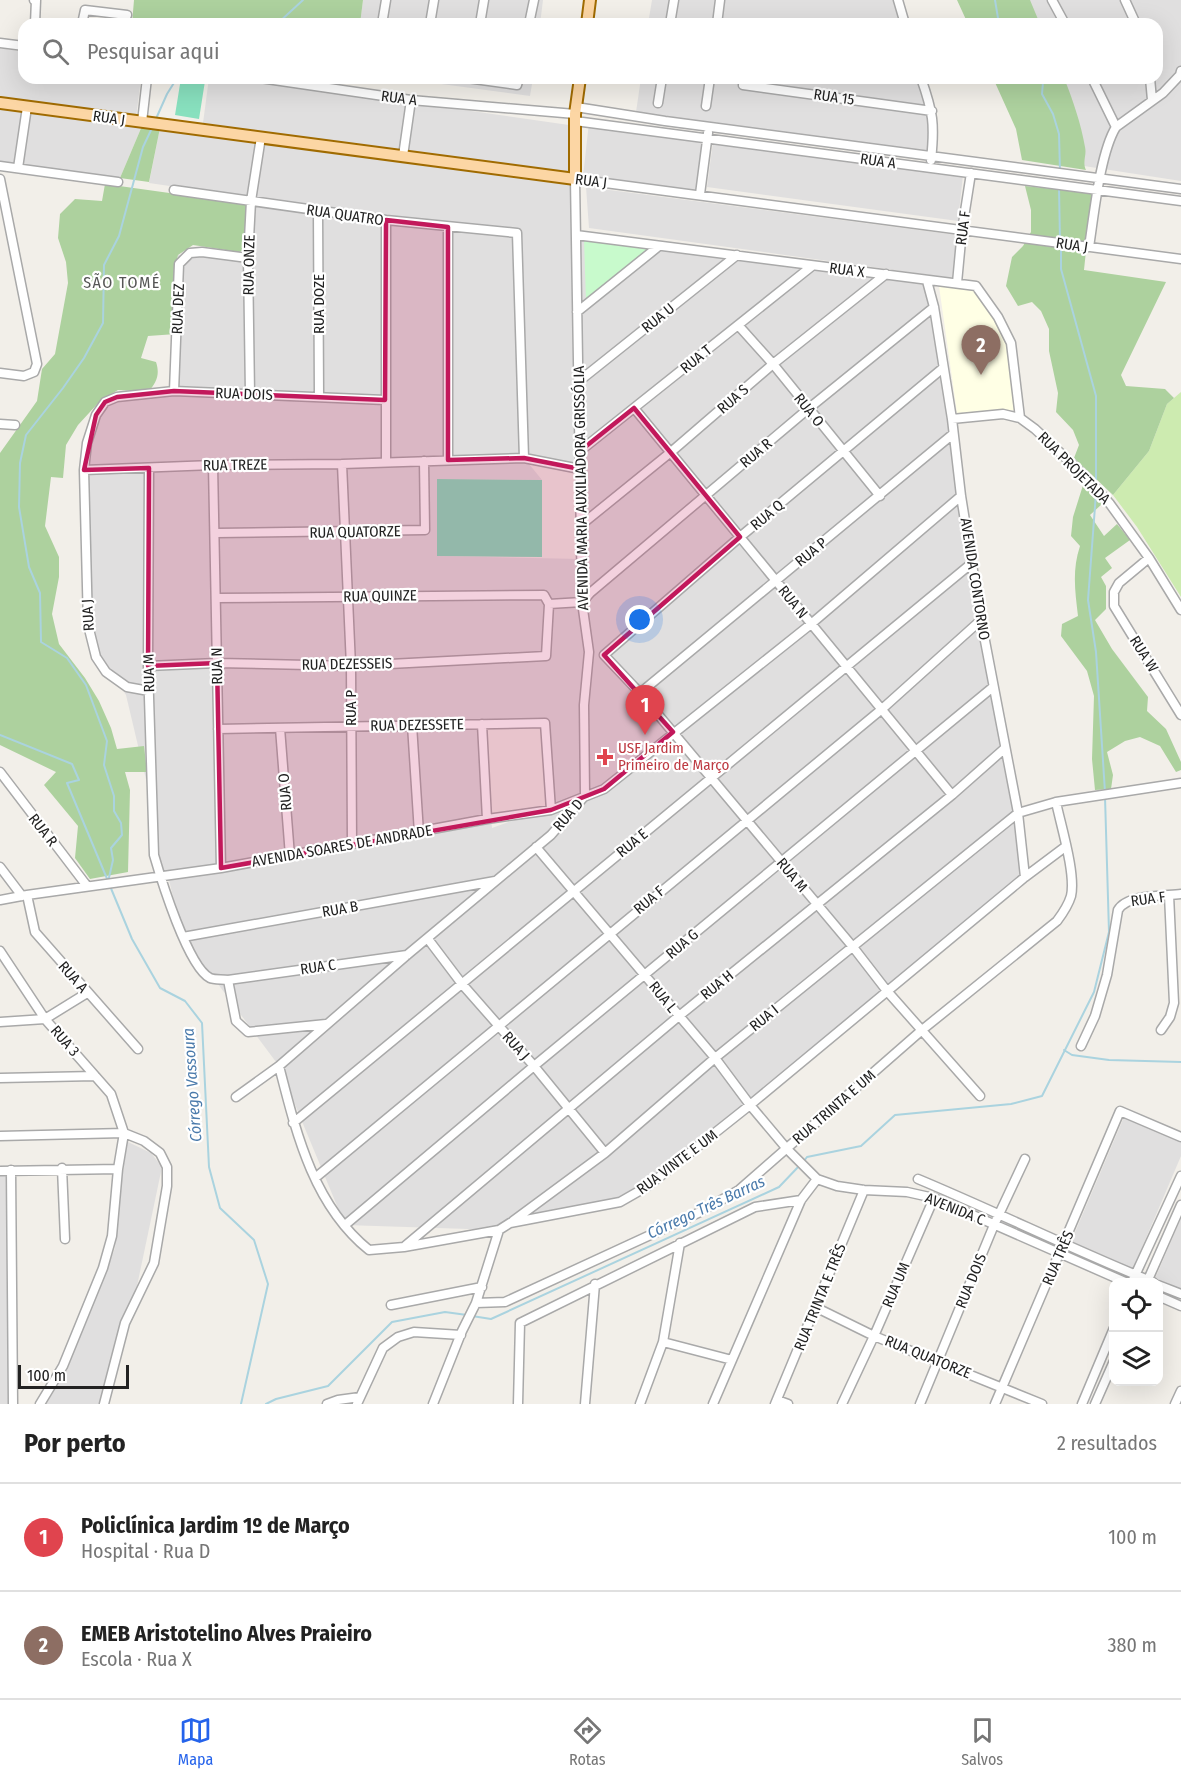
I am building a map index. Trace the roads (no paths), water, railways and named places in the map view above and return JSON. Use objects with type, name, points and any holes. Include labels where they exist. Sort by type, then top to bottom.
[{"type":"main road","points":[[588,18],[590,0]]},
{"type":"main road","points":[[575,179],[576,114],[579,84]]},
{"type":"main road","name":"RUA J","points":[[0,103],[575,179]]},
{"type":"street","points":[[34,0],[36,0],[35,18]]},
{"type":"street","points":[[383,18],[386,0]]},
{"type":"street","points":[[431,18],[434,0]]},
{"type":"street","points":[[481,18],[484,0]]},
{"type":"street","points":[[530,18],[534,0]]},
{"type":"street","points":[[671,18],[674,0]]},
{"type":"street","points":[[717,0],[717,18]]},
{"type":"street","points":[[898,0],[903,18]]},
{"type":"street","points":[[1052,0],[1062,18]]},
{"type":"street","points":[[1129,3],[1134,18]]},
{"type":"street","points":[[83,18],[85,10],[127,15]]},
{"type":"street","points":[[0,43],[18,45]]},
{"type":"street","points":[[1089,247],[1111,135],[1116,127],[1163,93],[1181,71]]},
{"type":"street","points":[[147,84],[150,123]]},
{"type":"street","name":"RUA A","points":[[301,84],[411,100],[709,126],[1055,171],[1181,201]]},
{"type":"street","points":[[658,103],[661,84]]},
{"type":"street","points":[[706,106],[709,84]]},
{"type":"street","name":"RUA 15","points":[[743,84],[932,111]]},
{"type":"street","points":[[923,84],[932,111],[934,136],[930,168]]},
{"type":"street","points":[[1095,84],[1116,127]]},
{"type":"street","points":[[1151,84],[1152,100]]},
{"type":"street","points":[[403,156],[411,100]]},
{"type":"street","points":[[18,168],[27,107]]},
{"type":"street","name":"RUA A","points":[[576,114],[707,138],[1064,186],[1100,183],[1181,189]]},
{"type":"street","points":[[700,194],[709,126]]},
{"type":"street","points":[[775,147],[776,135]]},
{"type":"street","name":"RUA ONZE","points":[[250,394],[248,258],[251,201],[261,137]]},
{"type":"street","points":[[984,162],[984,175]]},
{"type":"street","points":[[0,166],[118,182]]},
{"type":"street","name":"RUA F","points":[[957,284],[971,173]]},
{"type":"street","points":[[0,178],[38,364],[34,372],[24,376],[0,373]]},
{"type":"street","name":"RUA J","points":[[575,179],[1181,259]]},
{"type":"street","name":"AVENIDA MARIA AUXILIADORA GRISSÓLIA","points":[[575,179],[582,602],[590,652],[584,705],[585,795]]},
{"type":"street","name":"RUA QUATRO","points":[[174,190],[386,220],[517,233],[524,458]]},
{"type":"street","name":"RUA DOZE","points":[[318,211],[320,396]]},
{"type":"street","points":[[386,220],[386,462]]},
{"type":"street","points":[[447,227],[448,460]]},
{"type":"street","name":"RUA X","points":[[576,235],[976,286],[998,318],[1011,343],[1020,418]]},
{"type":"street","points":[[577,312],[659,246]]},
{"type":"street","name":"RUA DEZ","points":[[174,391],[179,264],[190,254],[202,252],[248,258]]},
{"type":"street","name":"RUA U","points":[[578,382],[737,255]]},
{"type":"street","name":"RUA T","points":[[580,451],[812,266]]},
{"type":"street","name":"RUA S","points":[[581,525],[671,452],[773,364],[886,274]]},
{"type":"street","name":"AVENIDA CONTORNO","points":[[927,281],[934,308],[952,419],[961,496],[981,620],[1018,813],[1025,877]]},
{"type":"street","name":"RUA R","points":[[582,602],[808,409],[934,308]]},
{"type":"street","name":"RUA O","points":[[738,325],[773,364],[879,496]]},
{"type":"street","name":"RUA Q","points":[[604,655],[943,368]]},
{"type":"street","name":"RUA DOIS","points":[[105,402],[117,397],[174,391],[385,400]]},
{"type":"street","name":"RUA J","points":[[105,402],[96,414],[87,443],[84,470],[90,639],[96,657],[106,672],[127,687],[149,692]]},
{"type":"street","name":"RUA N","points":[[634,408],[952,795]]},
{"type":"street","points":[[952,419],[1003,414],[1020,418]]},
{"type":"street","name":"RUA PROJETADA","points":[[1020,418],[1035,429],[1104,496],[1149,558],[1181,610]]},
{"type":"street","points":[[0,424],[15,425]]},
{"type":"street","name":"RUA P","points":[[639,693],[953,434]]},
{"type":"street","name":"RUA TREZE","points":[[84,470],[524,458],[580,470]]},
{"type":"street","name":"RUA QUATORZE","points":[[216,533],[425,530],[424,461]]},
{"type":"street","name":"RUA P","points":[[342,464],[351,666],[352,844]]},
{"type":"street","name":"RUA N","points":[[213,465],[221,868]]},
{"type":"street","name":"RUA M","points":[[149,468],[148,666],[154,855],[160,877]]},
{"type":"street","name":"RUA D","points":[[236,1097],[279,1066],[551,835],[585,795],[604,789],[673,732],[731,689],[961,496]]},
{"type":"street","name":"RUA W","points":[[1149,558],[1119,583],[1114,592],[1114,606],[1181,715]]},
{"type":"street","name":"RUA E","points":[[293,1123],[972,563]]},
{"type":"street","name":"RUA QUINZE","points":[[216,598],[544,594],[549,604]]},
{"type":"street","points":[[549,604],[582,602]]},
{"type":"street","name":"RUA DEZESSEIS","points":[[148,666],[217,663],[351,666],[546,656],[549,604]]},
{"type":"street","name":"RUA F","points":[[315,1178],[882,709],[981,620]]},
{"type":"street","points":[[590,652],[604,655]]},
{"type":"street","name":"RUA M","points":[[604,655],[673,732],[853,947],[887,991],[980,1096]]},
{"type":"street","name":"RUA G","points":[[345,1225],[993,687]]},
{"type":"street","name":"RUA DEZESSETE","points":[[218,729],[545,723],[551,810]]},
{"type":"street","points":[[482,724],[487,819]]},
{"type":"street","points":[[412,725],[419,833]]},
{"type":"street","name":"RUA O","points":[[280,728],[290,856]]},
{"type":"street","name":"RUA H","points":[[404,1247],[679,1016],[952,795],[1004,749]]},
{"type":"street","name":"RUA R","points":[[0,772],[31,815],[92,886]]},
{"type":"street","points":[[1018,813],[1056,802],[1181,783]]},
{"type":"street","name":"AVENIDA SOARES DE ANDRADE","points":[[0,900],[221,868],[487,819],[551,810],[585,795]]},
{"type":"street","name":"RUA TRINTA E UM","points":[[474,1307],[505,1302],[698,1214],[739,1190],[922,1030],[1057,921],[1067,909],[1072,880],[1056,802]]},
{"type":"street","name":"RUA I","points":[[510,1223],[605,1153],[715,1059],[1018,813]]},
{"type":"street","name":"RUA L","points":[[536,847],[715,1059],[787,1149]]},
{"type":"street","name":"RUA VINTE E UM","points":[[279,1066],[293,1123],[318,1187],[354,1237],[369,1250],[404,1247],[499,1230],[510,1223],[620,1202],[648,1186],[750,1105],[1025,877],[1065,847]]},
{"type":"street","points":[[0,867],[25,895]]},
{"type":"street","points":[[160,877],[183,937],[200,968],[210,978],[228,980],[236,1021],[248,1032],[326,1024]]},
{"type":"street","name":"RUA B","points":[[183,937],[497,881]]},
{"type":"street","name":"RUA F","points":[[1081,1046],[1095,1016],[1107,975],[1118,910],[1122,903],[1131,899],[1181,894]]},
{"type":"street","name":"RUA A","points":[[25,895],[35,932],[138,1049]]},
{"type":"street","points":[[1161,1030],[1170,1017],[1174,1003],[1169,896]]},
{"type":"street","name":"RUA J","points":[[428,939],[462,984],[534,1066],[605,1153]]},
{"type":"street","name":"RUA 3","points":[[0,951],[4,964],[45,1019],[111,1094],[124,1134]]},
{"type":"street","name":"RUA C","points":[[228,980],[407,955]]},
{"type":"street","points":[[0,1022],[45,1019],[87,993]]},
{"type":"street","points":[[0,1068],[0,1078],[95,1076]]},
{"type":"street","name":"RUA TRÊS","points":[[995,1404],[1120,1111],[1181,1137]]},
{"type":"street","points":[[0,1136],[124,1134],[144,1142],[160,1153],[167,1167],[167,1186],[154,1263],[124,1323],[104,1404]]},
{"type":"street","points":[[40,1404],[63,1366],[103,1268],[112,1236],[117,1169],[124,1134]]},
{"type":"street","name":"AVENIDA C","points":[[787,1149],[817,1179],[837,1186],[907,1192],[934,1198],[1115,1278]]},
{"type":"street","name":"RUA DOIS","points":[[920,1404],[998,1215],[1025,1159]]},
{"type":"street","points":[[0,1171],[62,1168],[117,1169]]},
{"type":"street","points":[[62,1168],[65,1239]]},
{"type":"street","points":[[11,1170],[13,1404]]},
{"type":"street","points":[[1134,1278],[1181,1176]]},
{"type":"street","points":[[713,1404],[801,1200],[817,1179]]},
{"type":"street","points":[[918,1179],[971,1201],[1132,1278]]},
{"type":"street","name":"RUA TRINTA E TRÊS","points":[[776,1402],[864,1190]]},
{"type":"street","name":"RUA UM","points":[[842,1404],[934,1198]]},
{"type":"street","points":[[518,1404],[520,1323],[755,1207],[801,1200]]},
{"type":"street","points":[[1152,1278],[1181,1205]]},
{"type":"street","points":[[437,1403],[461,1333],[482,1287],[499,1230]]},
{"type":"street","points":[[640,1404],[663,1342],[680,1243]]},
{"type":"street","points":[[585,1404],[595,1284]]},
{"type":"street","points":[[391,1305],[482,1287]]},
{"type":"street","points":[[1163,1287],[1181,1294]]},
{"type":"street","points":[[1163,1298],[1181,1306]]},
{"type":"street","name":"RUA QUATORZE","points":[[815,1307],[874,1336],[1042,1404]]},
{"type":"street","points":[[327,1404],[338,1400],[359,1400],[383,1348],[398,1337],[414,1332],[461,1333]]},
{"type":"street","points":[[1082,1404],[1111,1332]]},
{"type":"street","points":[[663,1342],[732,1359]]},
{"type":"street","points":[[1095,1404],[1109,1371]]},
{"type":"street","points":[[1175,1404],[1181,1391]]},
{"type":"street","points":[[776,1402],[788,1404]]},
{"type":"waterway","points":[[284,18],[303,0]]},
{"type":"waterway","points":[[995,0],[998,18]]},
{"type":"waterway","points":[[155,121],[173,84]]},
{"type":"waterway","points":[[1043,84],[1042,94],[1053,114],[1059,134],[1060,171]]},
{"type":"waterway","points":[[108,882],[113,860],[111,848],[122,835],[121,823],[114,811],[114,796],[104,765],[107,741],[86,685],[67,658],[41,642],[40,593],[29,567],[19,507],[20,463],[26,435],[84,358],[103,323],[104,265],[119,236],[143,147],[153,126]]},
{"type":"waterway","points":[[1059,188],[1060,240]]},
{"type":"waterway","points":[[1061,245],[1061,269],[1096,396],[1096,484]]},
{"type":"waterway","points":[[1096,493],[1088,600],[1096,652],[1105,792]]},
{"type":"waterway","name":"Córrego Vassoura","points":[[0,735],[72,764],[79,780],[67,783],[108,881]]},
{"type":"waterway","name":"Córrego Três Barras","points":[[804,1161],[807,1157],[861,1146],[895,1115],[1011,1104],[1042,1096],[1094,992],[1109,932],[1105,797]]},
{"type":"waterway","name":"Córrego Vassoura","points":[[110,886],[132,939],[160,988],[185,1001],[202,1023],[209,1167],[220,1208],[254,1240],[268,1284],[241,1404]]},
{"type":"waterway","name":"Córrego Três Barras","points":[[1064,1050],[1072,1055],[1109,1060],[1181,1062]]},
{"type":"waterway","name":"Córrego Três Barras","points":[[472,1316],[491,1319],[779,1187],[800,1165]]},
{"type":"waterway","name":"Córrego Três Barras","points":[[266,1404],[276,1399],[328,1386],[392,1322],[445,1312],[467,1315]]},
{"type":"place","name":"EMEB Aristotelino Alves Praieiro","points":[[981,375]]},
{"type":"place","name":"Policlínica Jardim 1º de Março","points":[[645,735]]},
{"type":"place","name":"USF Jardim Primeiro de Março","points":[[605,757]]},
{"type":"district","name":"SÃO TOMÉ","points":[[122,282]]}]
